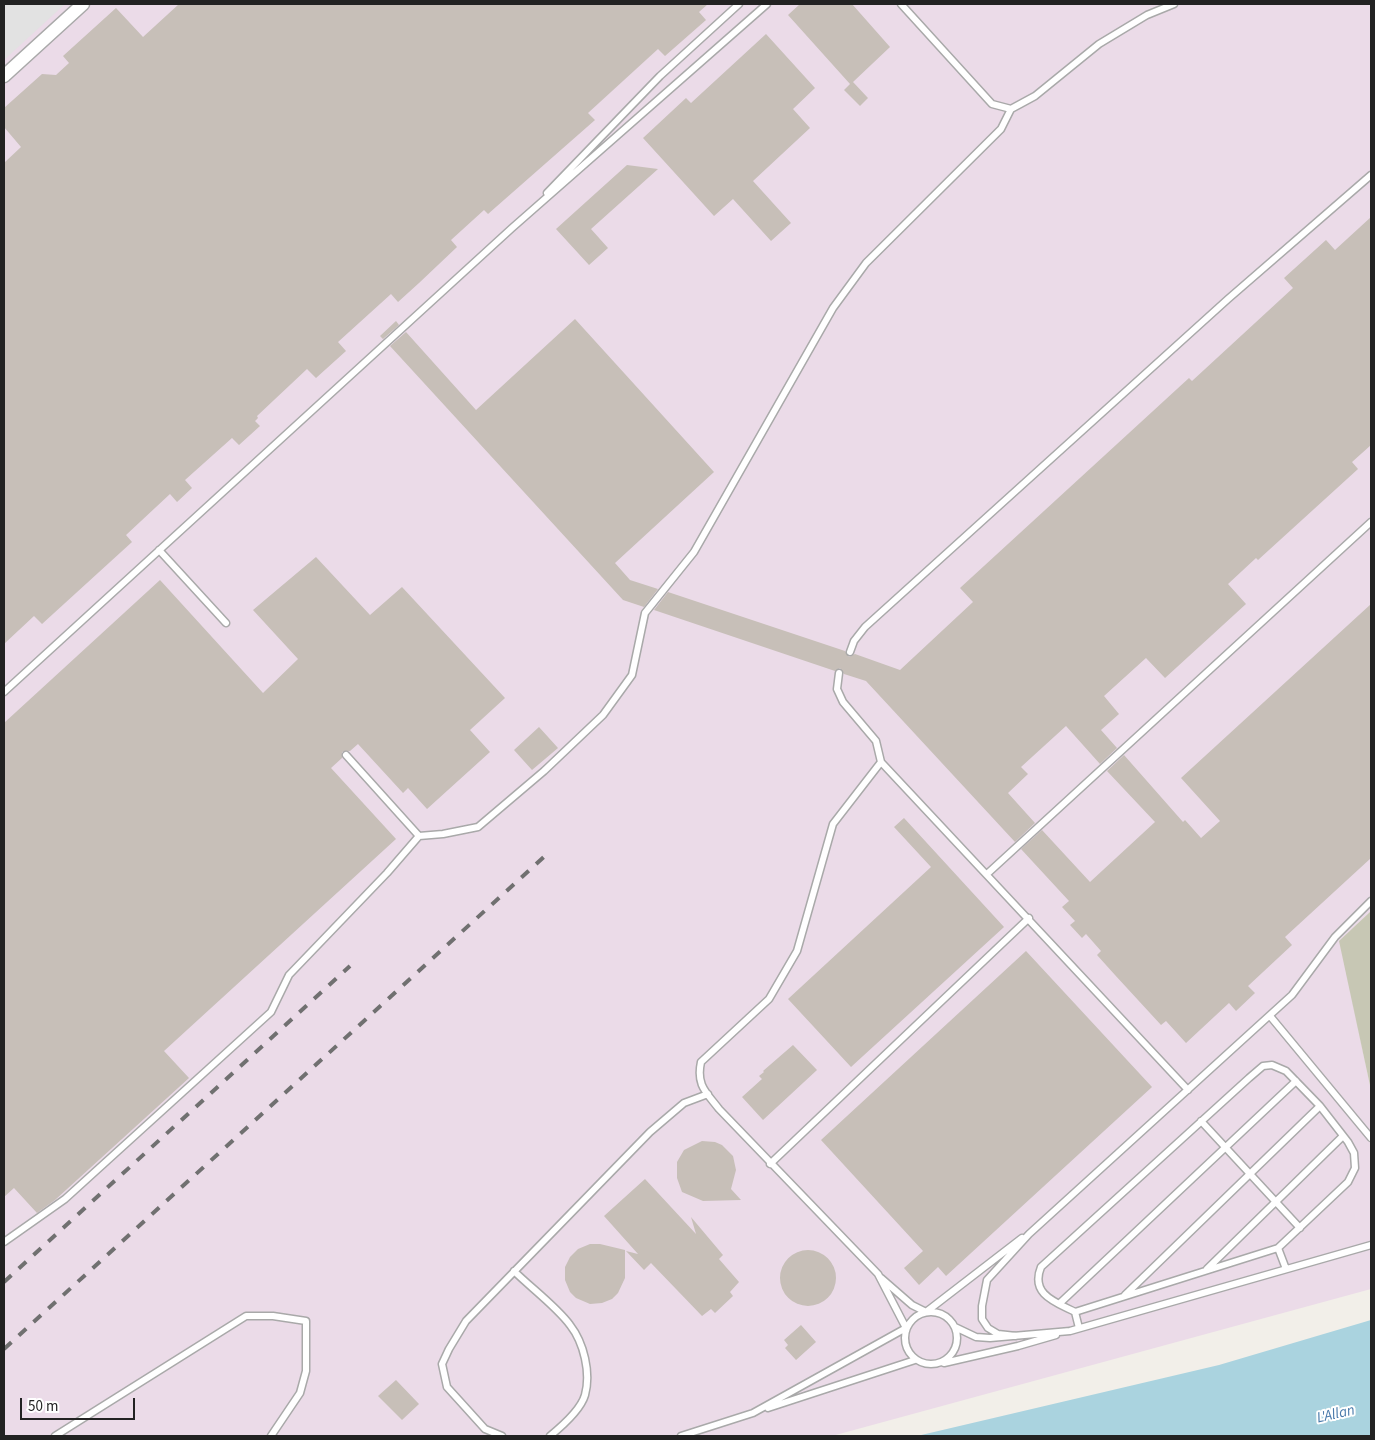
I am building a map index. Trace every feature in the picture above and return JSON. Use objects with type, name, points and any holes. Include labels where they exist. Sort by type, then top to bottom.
[{"type":"street","points":[[4,76],[83,4]]},
{"type":"lane","points":[[512,228],[660,76],[739,4]]},
{"type":"lane","points":[[4,692],[512,228],[767,4]]},
{"type":"lane","points":[[901,4],[992,104],[1011,109]]},
{"type":"lane","points":[[4,1242],[65,1199],[271,1012],[289,975],[387,873],[419,836],[444,834],[478,827],[544,771],[603,715],[632,675],[645,613],[694,552],[833,308],[866,263],[1001,128],[1011,109],[1035,96],[1099,44],[1147,15],[1174,4]]},
{"type":"lane","points":[[850,652],[854,641],[865,627],[1228,300],[1371,175]]},
{"type":"lane","points":[[987,874],[1371,522]]},
{"type":"lane","points":[[160,550],[226,623]]},
{"type":"lane","points":[[839,672],[837,689],[843,702],[876,741],[882,762],[1188,1090]]},
{"type":"lane","points":[[346,755],[419,836]]},
{"type":"lane","points":[[882,762],[833,824],[797,951],[769,999],[700,1062],[698,1076],[719,1110],[878,1274],[912,1305],[926,1312],[943,1314],[955,1327],[958,1335],[954,1352],[941,1363]]},
{"type":"lane","points":[[752,1413],[906,1328],[918,1315],[926,1312],[1029,1234],[1292,995],[1335,937],[1371,901]]},
{"type":"lane","points":[[770,1164],[1029,918]]},
{"type":"lane","points":[[1270,1016],[1371,1138]]},
{"type":"lane","points":[[1074,1312],[1278,1248],[1353,1175],[1354,1153],[1320,1106],[1286,1071],[1272,1065],[1263,1066],[1041,1267],[1037,1276],[1038,1285],[1049,1300],[1074,1312],[1079,1328]]},
{"type":"lane","points":[[1059,1304],[1296,1081]]},
{"type":"lane","points":[[502,1436],[485,1429],[447,1387],[442,1364],[448,1349],[466,1321],[650,1132],[684,1103],[708,1094]]},
{"type":"lane","points":[[1124,1296],[1320,1106]]},
{"type":"lane","points":[[1201,1121],[1300,1228]]},
{"type":"lane","points":[[1206,1270],[1343,1136]]},
{"type":"lane","points":[[1016,1336],[998,1334],[988,1328],[982,1319],[982,1306],[988,1280],[1029,1234]]},
{"type":"lane","points":[[878,1274],[906,1328],[905,1345],[915,1360],[923,1364],[941,1363],[1018,1346],[1371,1245]]},
{"type":"lane","points":[[1278,1248],[1286,1269]]},
{"type":"lane","points":[[514,1272],[570,1325],[581,1345],[587,1367],[585,1396],[566,1422],[550,1436]]},
{"type":"lane","points":[[55,1436],[246,1316],[273,1316],[306,1321],[306,1371],[300,1393],[271,1436]]},
{"type":"lane","points":[[955,1327],[983,1338],[1070,1331]]},
{"type":"lane","points":[[681,1436],[915,1360]]},
{"type":"shaded area","points":[[4,4],[1371,4],[1371,911],[1340,941],[1371,1090],[1371,1289],[832,1436],[4,1436]]},
{"type":"shaded area","points":[[4,4],[65,4],[4,60]]},
{"type":"shaded area","points":[[1371,911],[1371,1090],[1339,941]]},
{"type":"water","name":"L'Allan","points":[[1371,1320],[1371,1436],[917,1436],[1219,1365]]},
{"type":"building","points":[[179,4],[708,4],[699,12],[706,20],[665,56],[658,49],[588,113],[595,120],[488,214],[484,210],[451,240],[457,247],[419,283],[398,302],[391,294],[338,342],[346,351],[316,378],[307,369],[257,416],[258,418],[255,421],[260,426],[239,445],[232,438],[185,480],[192,488],[177,502],[170,494],[126,535],[132,542],[42,624],[34,616],[4,644],[4,163],[21,147],[4,127],[4,108],[42,74],[56,75],[69,63],[63,56],[116,8],[143,37]]},
{"type":"building","points":[[800,4],[852,4],[890,47],[853,82],[868,98],[860,106],[844,90],[850,84],[788,15]]},
{"type":"building","points":[[766,34],[815,88],[793,109],[810,128],[753,181],[791,223],[771,241],[733,199],[714,216],[643,138],[686,98],[691,103]]},
{"type":"building","points":[[627,165],[658,169],[591,229],[608,248],[589,265],[556,229]]},
{"type":"building","points":[[1371,217],[1371,445],[1352,462],[1358,469],[1258,560],[1256,558],[1228,584],[1246,604],[1165,678],[1146,658],[1104,696],[1119,714],[1101,730],[1117,748],[1100,764],[1066,726],[1021,767],[1028,774],[1008,793],[1035,823],[1015,842],[866,681],[844,674],[840,668],[835,671],[654,610],[668,592],[845,651],[849,657],[855,654],[900,670],[973,602],[960,588],[1189,378],[1192,381],[1293,288],[1284,278],[1326,240],[1335,250]]},
{"type":"building","points":[[575,319],[714,472],[615,563],[630,580],[658,589],[644,607],[623,600],[390,346],[406,332],[476,410]]},
{"type":"building","points":[[396,321],[399,325],[383,339],[380,336]]},
{"type":"building","points":[[316,557],[370,615],[402,587],[505,698],[470,730],[490,752],[427,809],[408,788],[403,793],[358,744],[350,751],[342,752],[342,758],[331,768],[396,839],[164,1051],[189,1078],[55,1200],[37,1213],[14,1188],[4,1197],[4,723],[160,580],[263,693],[298,659],[253,610]]},
{"type":"building","points":[[1371,604],[1371,858],[1285,937],[1292,945],[1248,986],[1255,993],[1236,1011],[1229,1003],[1186,1043],[1166,1021],[1161,1025],[1097,955],[1101,951],[1086,934],[1082,938],[1070,925],[1075,921],[1062,907],[1069,901],[1021,849],[1042,830],[1090,882],[1155,822],[1107,771],[1124,755],[1183,822],[1185,820],[1201,838],[1220,821],[1181,778]]},
{"type":"building","points":[[539,727],[558,748],[532,770],[514,750]]},
{"type":"building","points":[[904,818],[1004,927],[851,1067],[788,999],[931,867],[894,827]]},
{"type":"building","points":[[1026,951],[1152,1087],[946,1276],[938,1267],[919,1285],[904,1268],[923,1251],[821,1140]]},
{"type":"building","points":[[793,1045],[817,1070],[763,1120],[742,1097],[762,1079],[759,1076],[763,1071]]},
{"type":"building","points":[[702,1141],[715,1142],[722,1145],[733,1156],[736,1170],[731,1189],[741,1200],[703,1201],[682,1192],[677,1178],[677,1162],[684,1150]]},
{"type":"building","points":[[645,1179],[696,1234],[691,1217],[723,1255],[719,1259],[739,1282],[730,1292],[733,1296],[715,1313],[711,1309],[702,1316],[651,1263],[644,1270],[626,1251],[638,1254],[604,1216]]},
{"type":"building","points":[[590,1244],[600,1244],[625,1250],[625,1278],[618,1293],[612,1299],[602,1303],[590,1304],[576,1298],[570,1292],[565,1280],[565,1267],[570,1257],[578,1249]]},
{"type":"building","points":[[808,1250],[819,1252],[828,1258],[834,1267],[836,1278],[834,1289],[828,1298],[819,1304],[808,1306],[797,1304],[788,1298],[782,1289],[780,1278],[782,1267],[788,1258],[797,1252]]},
{"type":"building","points":[[801,1325],[816,1342],[796,1360],[785,1348],[788,1345],[784,1340]]},
{"type":"building","points":[[396,1380],[419,1404],[402,1420],[378,1396]]},
{"type":"railway","points":[[4,1349],[546,855]]},
{"type":"railway","points":[[4,1282],[350,966]]}]
